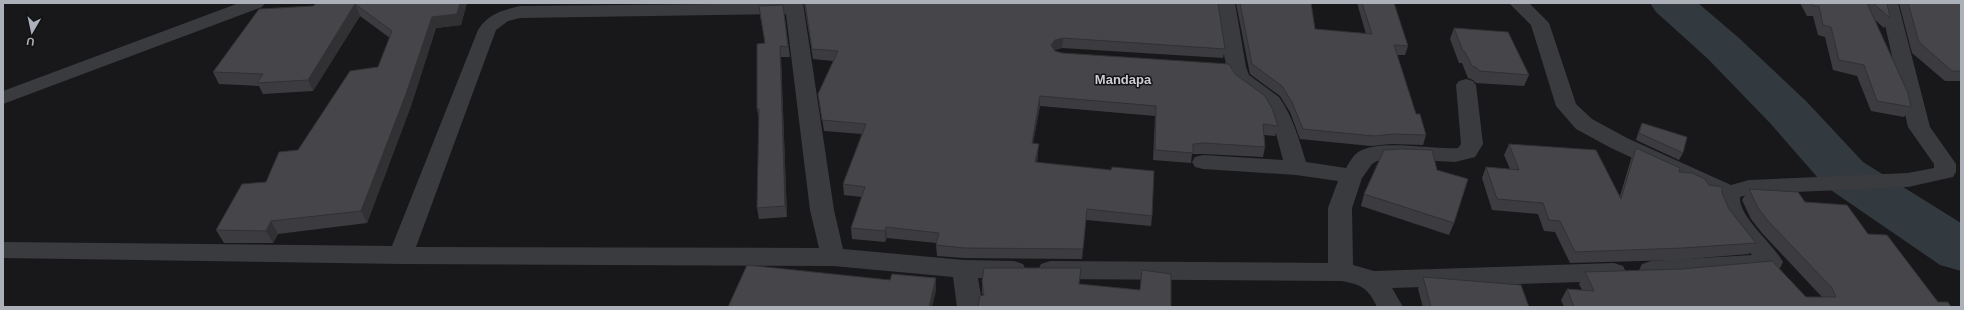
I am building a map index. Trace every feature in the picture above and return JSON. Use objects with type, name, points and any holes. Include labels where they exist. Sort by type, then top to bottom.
[{"type":"street","points":[[3,98],[256,3]]},
{"type":"street","points":[[1226,3],[1234,44],[1228,66],[1240,78],[1272,101],[1284,126],[1296,168]]},
{"type":"street","points":[[1518,3],[1540,23],[1566,106],[1584,124],[1619,143],[1729,193],[1749,187],[1908,180],[1936,176],[1945,172],[1945,164],[1919,126],[1889,3]]},
{"type":"street","points":[[401,255],[487,30],[490,25],[500,18],[520,12],[795,6],[822,210],[833,257]]},
{"type":"street","points":[[1341,272],[1340,207],[1352,176],[1364,158],[1381,153],[1462,155],[1468,151],[1472,144],[1466,85]]},
{"type":"street","points":[[1204,162],[1296,168],[1352,176]]},
{"type":"street","points":[[3,250],[401,255],[833,257],[964,269],[1341,272],[1359,275],[1373,280],[1676,270],[1779,271],[1741,225],[1728,203],[1729,193]]},
{"type":"street","points":[[964,269],[970,307]]},
{"type":"street","points":[[1373,280],[1382,291],[1390,307]]},
{"type":"building","points":[[317,3],[460,3],[457,14],[432,17],[406,94],[361,211],[271,221],[266,231],[216,230],[242,184],[266,182],[279,152],[298,150],[350,71],[378,67],[392,31],[355,4],[308,80],[257,83],[263,74],[213,72],[259,9],[313,6]]},
{"type":"building","points":[[805,3],[1218,3],[1225,49],[1063,38],[1055,40],[1051,45],[1055,51],[1062,53],[1229,64],[1235,74],[1265,96],[1272,108],[1278,126],[1263,124],[1265,147],[1205,143],[1193,144],[1193,153],[1155,150],[1156,106],[1040,96],[1032,143],[1039,144],[1035,162],[1111,170],[1112,167],[1154,171],[1152,216],[1087,209],[1083,249],[964,248],[936,245],[939,233],[886,227],[885,231],[851,228],[865,187],[843,184],[866,124],[822,120],[818,94],[838,51],[812,49]]},
{"type":"building","points":[[1240,3],[1311,3],[1315,29],[1372,34],[1362,3],[1394,3],[1408,46],[1394,45],[1416,114],[1420,114],[1426,135],[1394,134],[1374,136],[1303,129],[1292,102],[1282,86],[1252,64]]},
{"type":"building","points":[[1811,3],[1867,3],[1908,93],[1911,107],[1877,101],[1864,65],[1839,60],[1831,27],[1823,25],[1819,6],[1813,6]]},
{"type":"building","points":[[1873,3],[1887,3],[1890,18]]},
{"type":"building","points":[[1908,3],[1961,3],[1961,71],[1952,71],[1919,42]]},
{"type":"building","points":[[783,5],[788,47],[780,46],[785,206],[757,208],[759,109],[757,109],[757,44],[765,43],[759,6]]},
{"type":"building","points":[[1454,28],[1508,32],[1529,75],[1480,71],[1472,66],[1465,52],[1463,51]]},
{"type":"building","points":[[1642,123],[1687,137],[1683,153],[1639,133]]},
{"type":"building","points":[[1509,144],[1596,150],[1621,199],[1636,148],[1680,168],[1679,172],[1692,173],[1705,179],[1709,185],[1722,187],[1722,193],[1729,209],[1756,243],[1682,248],[1575,252],[1560,221],[1549,220],[1543,203],[1497,199],[1486,167],[1519,170]]},
{"type":"building","points":[[1384,150],[1432,150],[1437,170],[1468,179],[1454,223],[1364,194]]},
{"type":"building","points":[[1749,189],[1798,192],[1805,202],[1847,205],[1868,234],[1887,235],[1938,302],[1948,302],[1951,307],[1574,307],[1567,289],[1594,291],[1585,272],[1682,269],[1772,261],[1806,297],[1836,297],[1832,288],[1769,222],[1758,208]]},
{"type":"building","points":[[747,265],[890,280],[892,274],[936,278],[929,307],[728,307]]},
{"type":"building","points":[[984,268],[1081,268],[1079,284],[1140,290],[1142,270],[1171,274],[1171,307],[978,307],[980,296],[984,295],[982,281]]},
{"type":"building","points":[[1423,277],[1521,285],[1529,307],[1431,307]]},
{"type":"waterway","points":[[1672,3],[1723,48],[1788,112],[1844,174],[1961,251]]},
{"type":"district","name":"Mandapa","points":[[1123,79]]}]
